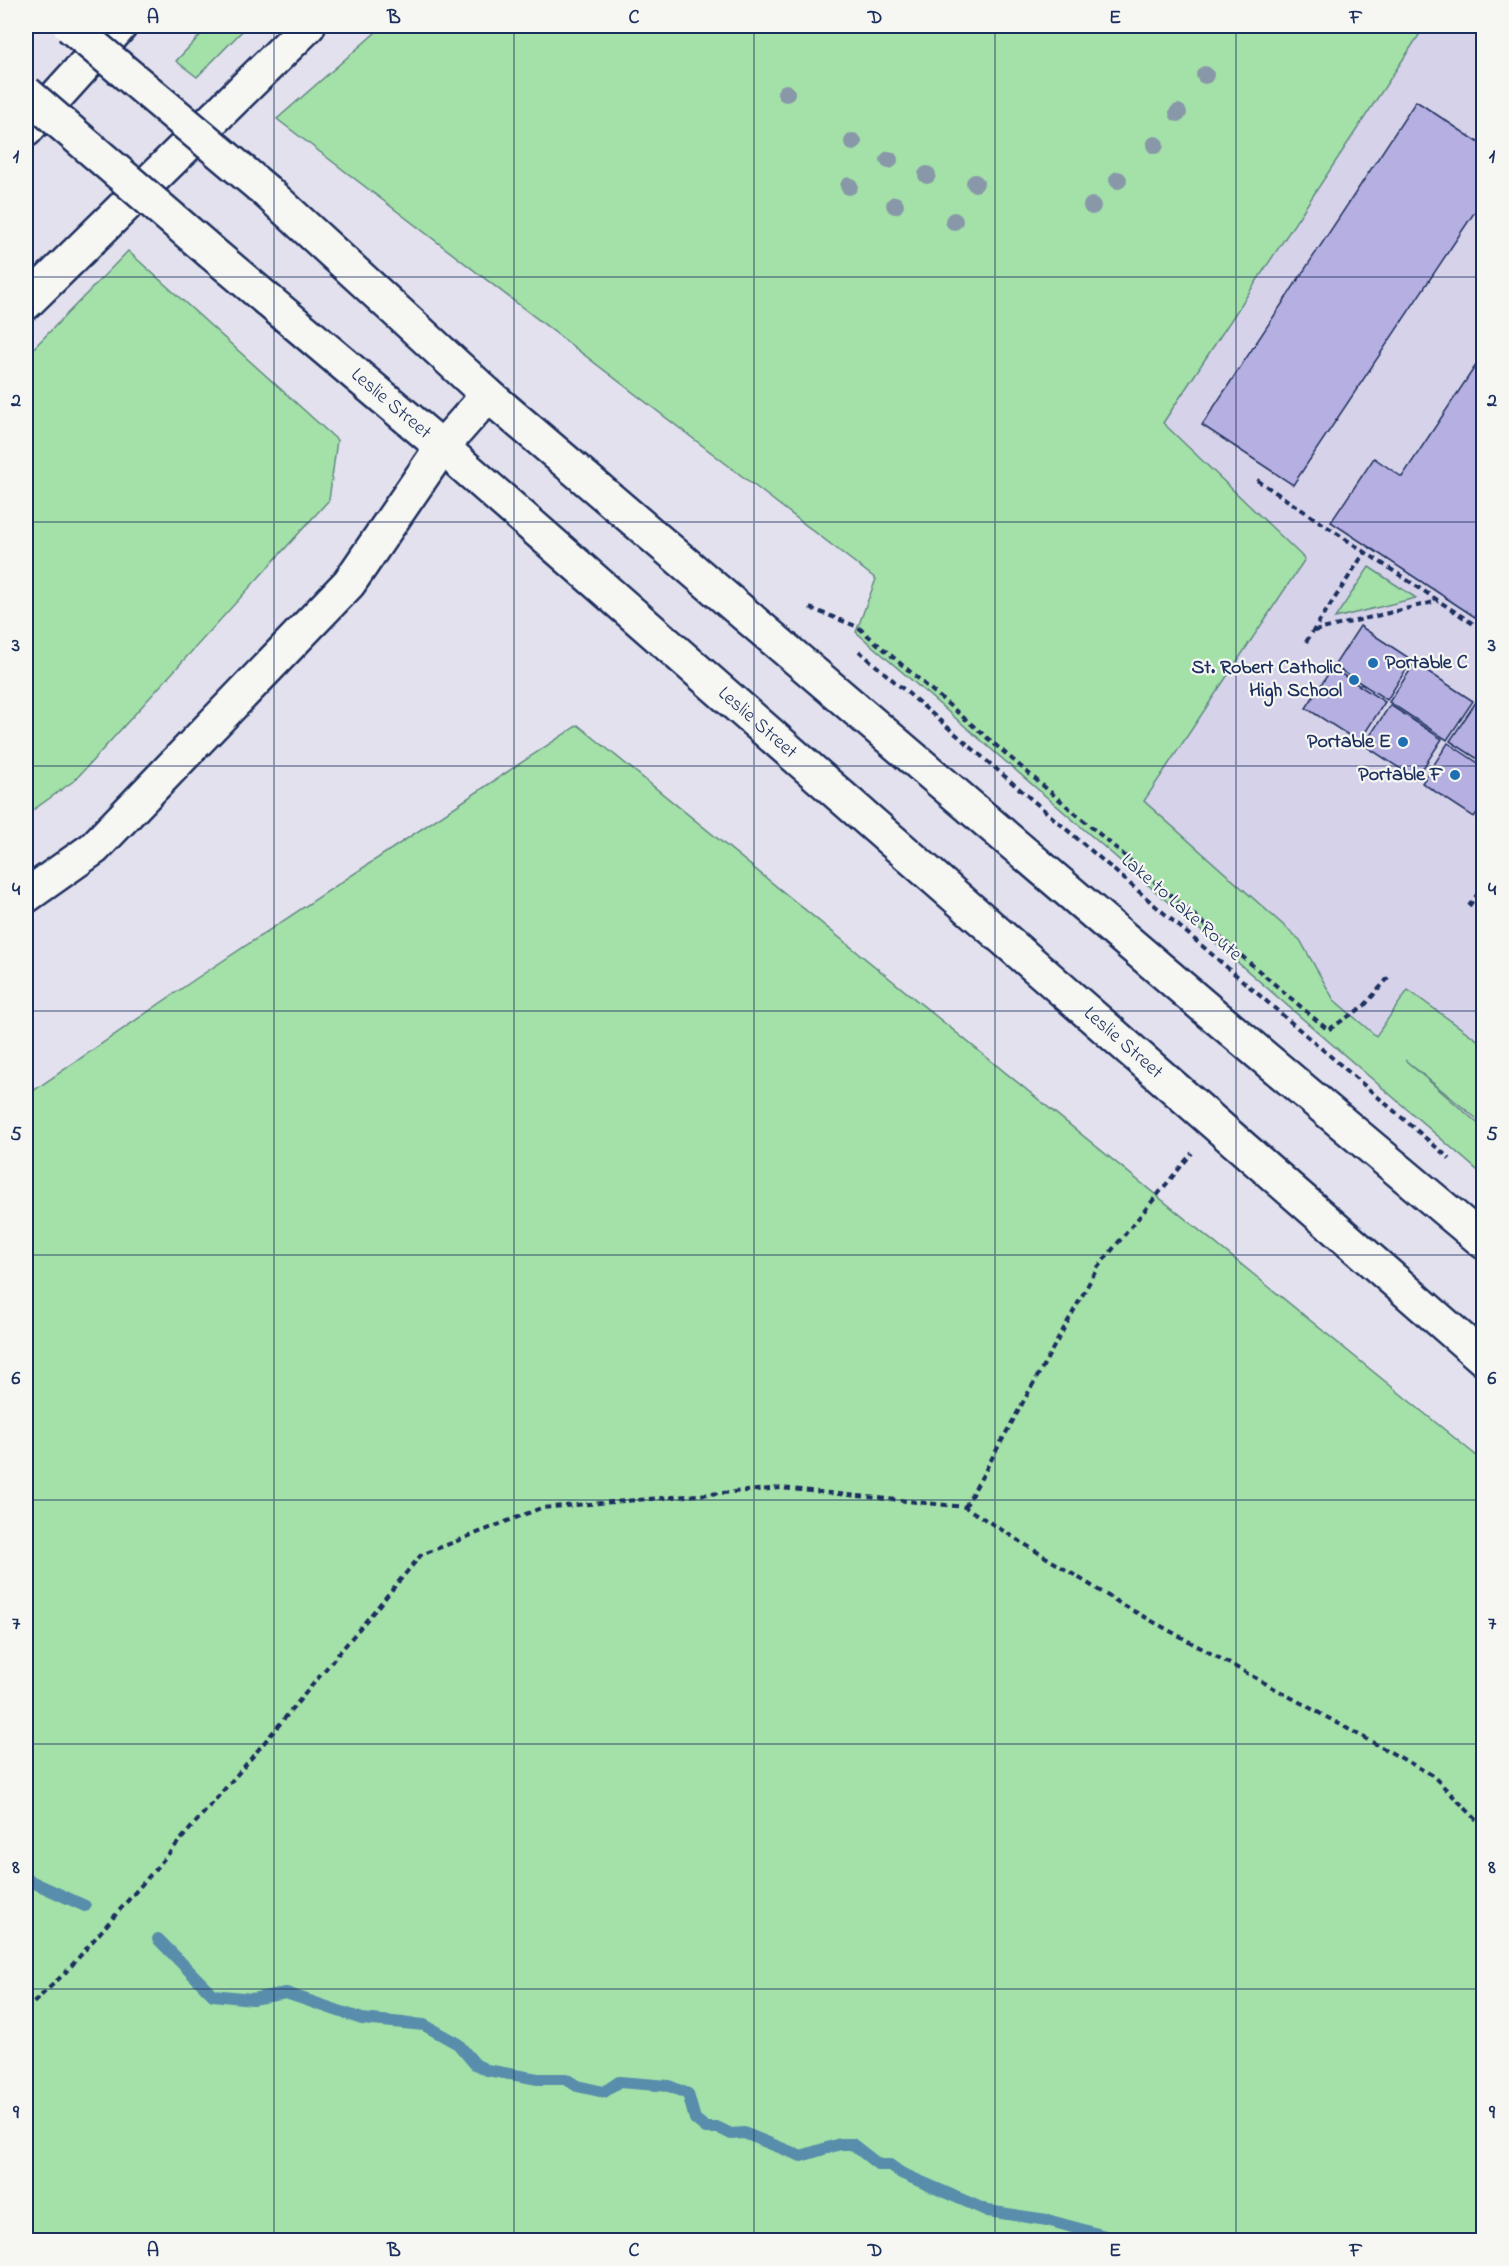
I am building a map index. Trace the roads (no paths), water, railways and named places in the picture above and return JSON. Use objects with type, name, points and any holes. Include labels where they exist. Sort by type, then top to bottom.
[{"type":"main road","points":[[70,26],[267,192],[488,395],[1198,1002],[1484,1242]]},
{"type":"main road","points":[[26,130],[120,26]]},
{"type":"main road","points":[[26,303],[308,26]]},
{"type":"main road","name":"Leslie Street","points":[[26,93],[442,447],[1484,1359]]},
{"type":"main road","points":[[26,896],[94,848],[349,583],[442,447],[488,395]]},
{"type":"waterway","points":[[26,1879],[85,1906]]},
{"type":"waterway","points":[[158,1939],[213,1995],[252,1999],[286,1993],[362,2019],[424,2025],[458,2044],[475,2064],[487,2070],[538,2079],[566,2079],[577,2086],[604,2092],[619,2082],[669,2086],[688,2094],[695,2119],[706,2128],[719,2128],[731,2134],[744,2133],[801,2156],[840,2144],[852,2144],[879,2165],[890,2165],[901,2173],[988,2211],[1047,2220],[1120,2240]]},
{"type":"place","name":"Portable C","points":[[1373,663]]},
{"type":"place","name":"St. Robert Catholic High School","points":[[1354,680]]},
{"type":"place","name":"Portable E","points":[[1403,742]]},
{"type":"place","name":"Portable F","points":[[1455,775]]}]
